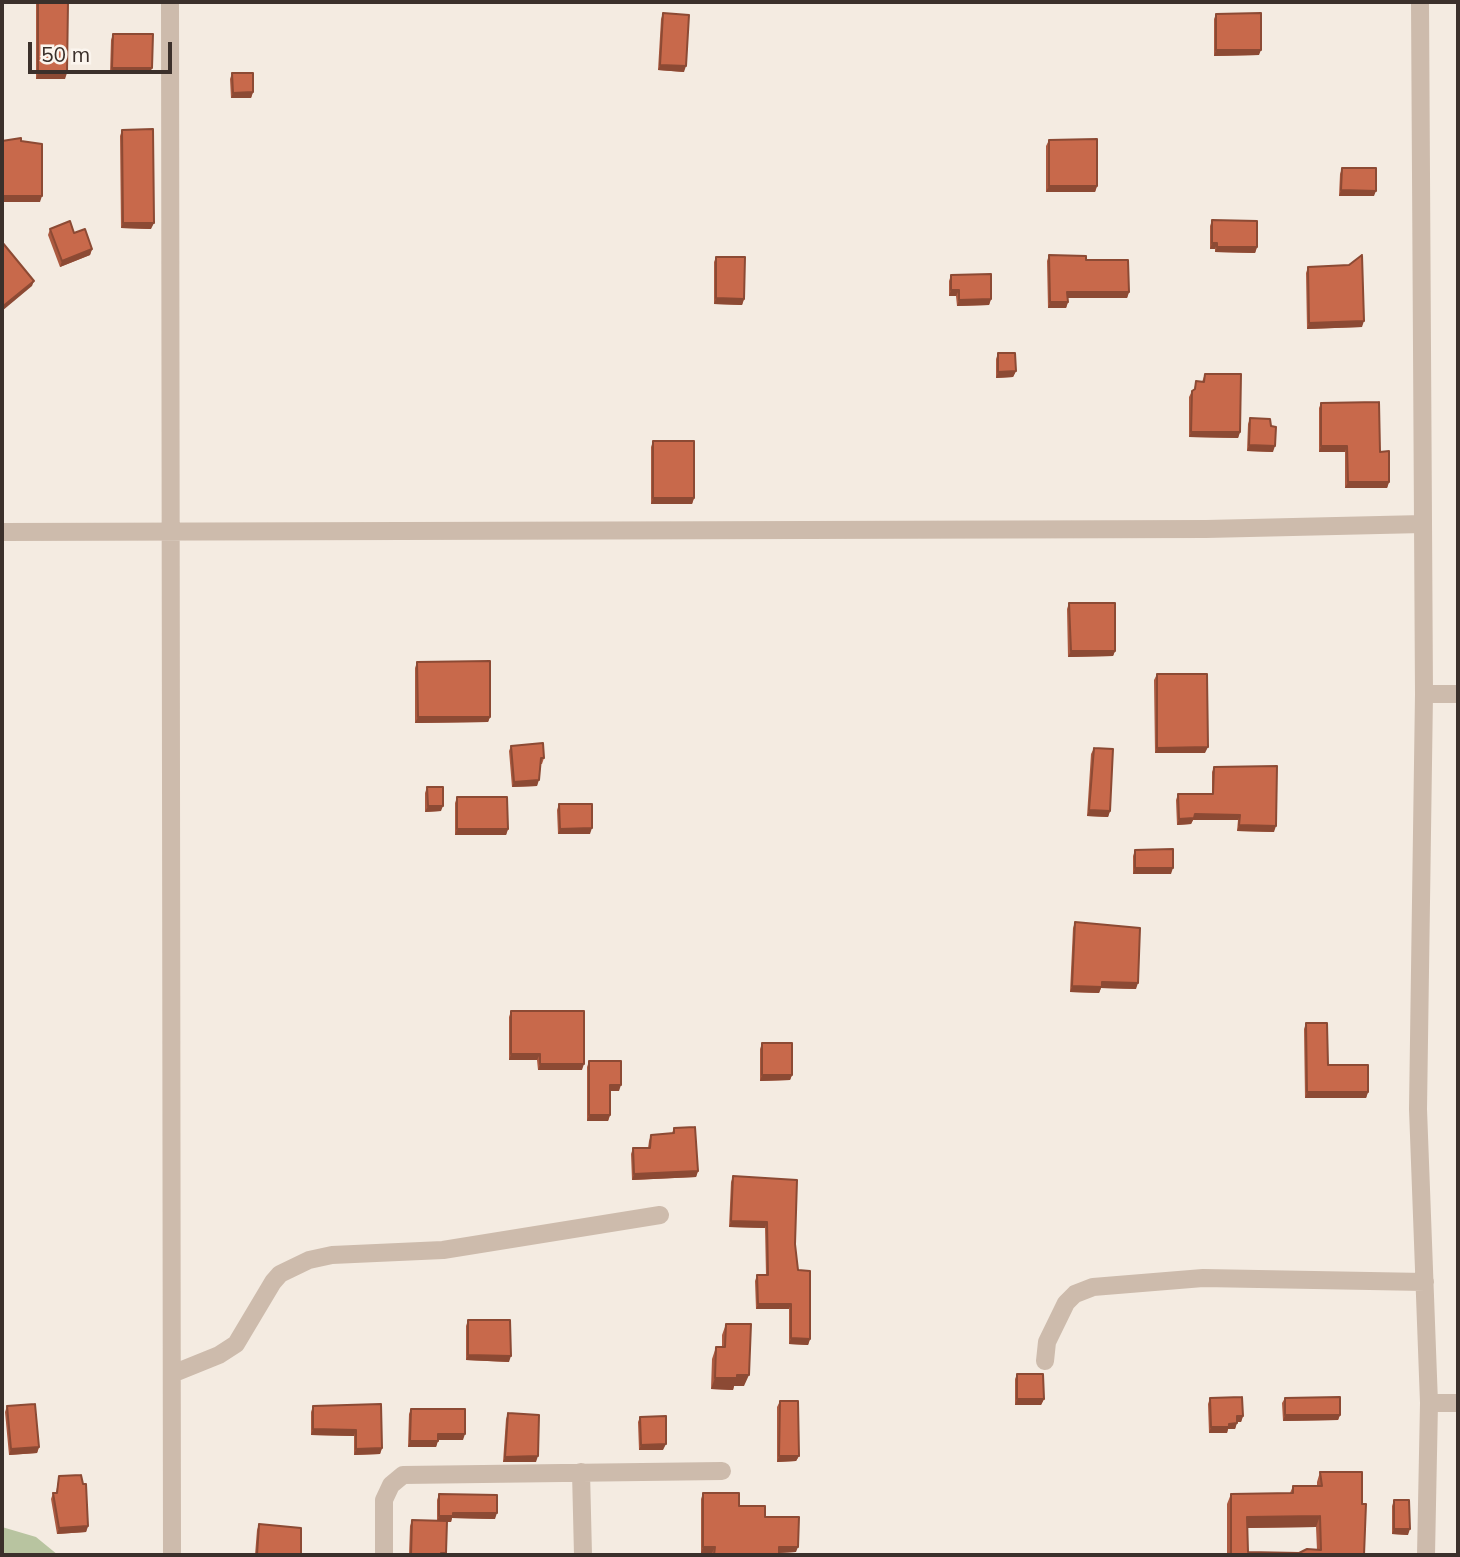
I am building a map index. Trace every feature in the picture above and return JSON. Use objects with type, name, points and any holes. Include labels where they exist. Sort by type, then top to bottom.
[{"type":"street","points":[[170,2],[172,1555]]},
{"type":"street","points":[[1420,2],[1424,694],[1418,1110],[1429,1403],[1426,1555]]},
{"type":"street","points":[[2,531],[1178,529],[1423,524]]},
{"type":"street","points":[[1424,694],[1458,694]]},
{"type":"street","points":[[172,1374],[219,1355],[236,1344],[272,1282],[280,1274],[309,1260],[332,1255],[443,1250],[660,1215]]},
{"type":"street","points":[[1045,1361],[1047,1342],[1066,1303],[1075,1294],[1093,1287],[1203,1278],[1425,1282]]},
{"type":"street","points":[[1429,1403],[1458,1403]]},
{"type":"street","points":[[384,1555],[384,1500],[391,1485],[403,1475],[722,1471]]},
{"type":"street","points":[[581,1472],[583,1555]]},
{"type":"green space","points":[[2,1527],[36,1537],[58,1555],[2,1555]]},
{"type":"building","points":[[38,2],[68,2],[67,73],[38,73]]},
{"type":"building","points":[[663,13],[689,15],[686,66],[660,65]]},
{"type":"building","points":[[1261,13],[1261,50],[1216,50],[1216,14]]},
{"type":"building","points":[[113,34],[153,34],[152,68],[112,68]]},
{"type":"building","points":[[232,73],[253,73],[253,92],[233,93]]},
{"type":"building","points":[[153,129],[154,223],[123,223],[122,130]]},
{"type":"building","points":[[21,138],[21,141],[42,144],[42,196],[2,196],[2,141]]},
{"type":"building","points":[[1097,139],[1097,186],[1049,186],[1049,140]]},
{"type":"building","points":[[1342,168],[1376,168],[1376,191],[1341,190]]},
{"type":"building","points":[[1212,220],[1257,221],[1257,247],[1217,247],[1217,243],[1212,243]]},
{"type":"building","points":[[70,221],[74,233],[85,229],[92,249],[62,261],[50,229]]},
{"type":"building","points":[[2,242],[34,281],[2,307]]},
{"type":"building","points":[[1049,255],[1086,256],[1086,260],[1128,260],[1129,292],[1067,292],[1068,302],[1050,302]]},
{"type":"building","points":[[1362,255],[1364,321],[1309,323],[1308,267],[1349,265]]},
{"type":"building","points":[[716,257],[745,257],[744,299],[716,298]]},
{"type":"building","points":[[991,274],[991,299],[959,300],[959,290],[951,290],[951,275]]},
{"type":"building","points":[[998,353],[1015,353],[1016,371],[998,372]]},
{"type":"building","points":[[1205,374],[1241,374],[1240,432],[1191,432],[1192,391],[1196,381],[1204,382]]},
{"type":"building","points":[[1379,402],[1380,452],[1389,451],[1389,482],[1348,482],[1347,446],[1321,446],[1321,403]]},
{"type":"building","points":[[1250,418],[1270,419],[1271,426],[1276,427],[1275,446],[1249,445]]},
{"type":"building","points":[[653,441],[694,441],[694,498],[653,498]]},
{"type":"building","points":[[1069,603],[1115,603],[1115,651],[1071,651]]},
{"type":"building","points":[[490,661],[490,717],[418,717],[417,662]]},
{"type":"building","points":[[1157,674],[1207,674],[1208,747],[1157,748]]},
{"type":"building","points":[[543,743],[544,758],[541,758],[539,780],[514,782],[511,746]]},
{"type":"building","points":[[1094,748],[1113,749],[1110,811],[1089,810]]},
{"type":"building","points":[[1277,766],[1276,826],[1239,825],[1240,815],[1195,814],[1194,818],[1179,819],[1178,794],[1213,794],[1214,767]]},
{"type":"building","points":[[427,787],[443,787],[443,806],[428,806]]},
{"type":"building","points":[[457,797],[507,797],[508,829],[457,829]]},
{"type":"building","points":[[559,804],[592,804],[592,828],[560,829]]},
{"type":"building","points":[[1173,849],[1173,868],[1135,868],[1135,850]]},
{"type":"building","points":[[1075,922],[1140,928],[1138,983],[1102,982],[1102,987],[1072,986]]},
{"type":"building","points":[[511,1011],[584,1011],[584,1064],[540,1064],[540,1054],[511,1054]]},
{"type":"building","points":[[1306,1023],[1327,1023],[1328,1065],[1368,1065],[1368,1092],[1307,1092]]},
{"type":"building","points":[[762,1043],[792,1043],[792,1075],[762,1075]]},
{"type":"building","points":[[589,1061],[621,1061],[621,1085],[610,1085],[610,1115],[589,1115]]},
{"type":"building","points":[[695,1127],[698,1171],[634,1174],[633,1148],[650,1148],[651,1135],[674,1133],[674,1128]]},
{"type":"building","points":[[733,1176],[797,1180],[795,1244],[798,1270],[810,1271],[810,1339],[791,1338],[791,1304],[758,1304],[757,1275],[768,1275],[767,1222],[731,1221]]},
{"type":"building","points":[[468,1320],[510,1320],[511,1356],[468,1355]]},
{"type":"building","points":[[726,1324],[751,1324],[749,1375],[715,1378],[716,1347],[725,1347]]},
{"type":"building","points":[[1017,1374],[1043,1374],[1044,1399],[1017,1399]]},
{"type":"building","points":[[1242,1397],[1243,1416],[1237,1416],[1237,1423],[1229,1424],[1229,1427],[1211,1427],[1210,1398]]},
{"type":"building","points":[[1340,1397],[1340,1415],[1285,1415],[1285,1398]]},
{"type":"building","points":[[780,1401],[798,1401],[799,1456],[779,1456]]},
{"type":"building","points":[[35,1404],[39,1447],[11,1449],[7,1406]]},
{"type":"building","points":[[381,1404],[382,1448],[356,1449],[356,1430],[313,1429],[313,1406]]},
{"type":"building","points":[[411,1409],[465,1409],[465,1434],[438,1434],[438,1441],[410,1441]]},
{"type":"building","points":[[508,1413],[539,1415],[538,1456],[505,1457]]},
{"type":"building","points":[[666,1416],[666,1444],[641,1445],[640,1417]]},
{"type":"building","points":[[1320,1472],[1362,1472],[1362,1504],[1366,1504],[1364,1555],[1231,1555],[1231,1494],[1293,1493],[1293,1486],[1322,1486]],"holes":[[[1320,1516],[1321,1550],[1307,1549],[1299,1553],[1248,1552],[1247,1517]]]},
{"type":"building","points":[[81,1475],[83,1484],[86,1484],[88,1526],[59,1528],[53,1493],[57,1493],[59,1476]]},
{"type":"building","points":[[703,1493],[739,1493],[739,1506],[765,1506],[765,1517],[799,1517],[798,1547],[779,1547],[779,1555],[714,1555],[715,1547],[703,1547]]},
{"type":"building","points":[[439,1494],[497,1495],[497,1513],[453,1513],[453,1516],[439,1516]]},
{"type":"building","points":[[1394,1500],[1409,1500],[1410,1529],[1394,1529]]},
{"type":"building","points":[[412,1520],[447,1521],[446,1553],[411,1555]]},
{"type":"building","points":[[259,1524],[301,1528],[301,1555],[257,1555]]}]
